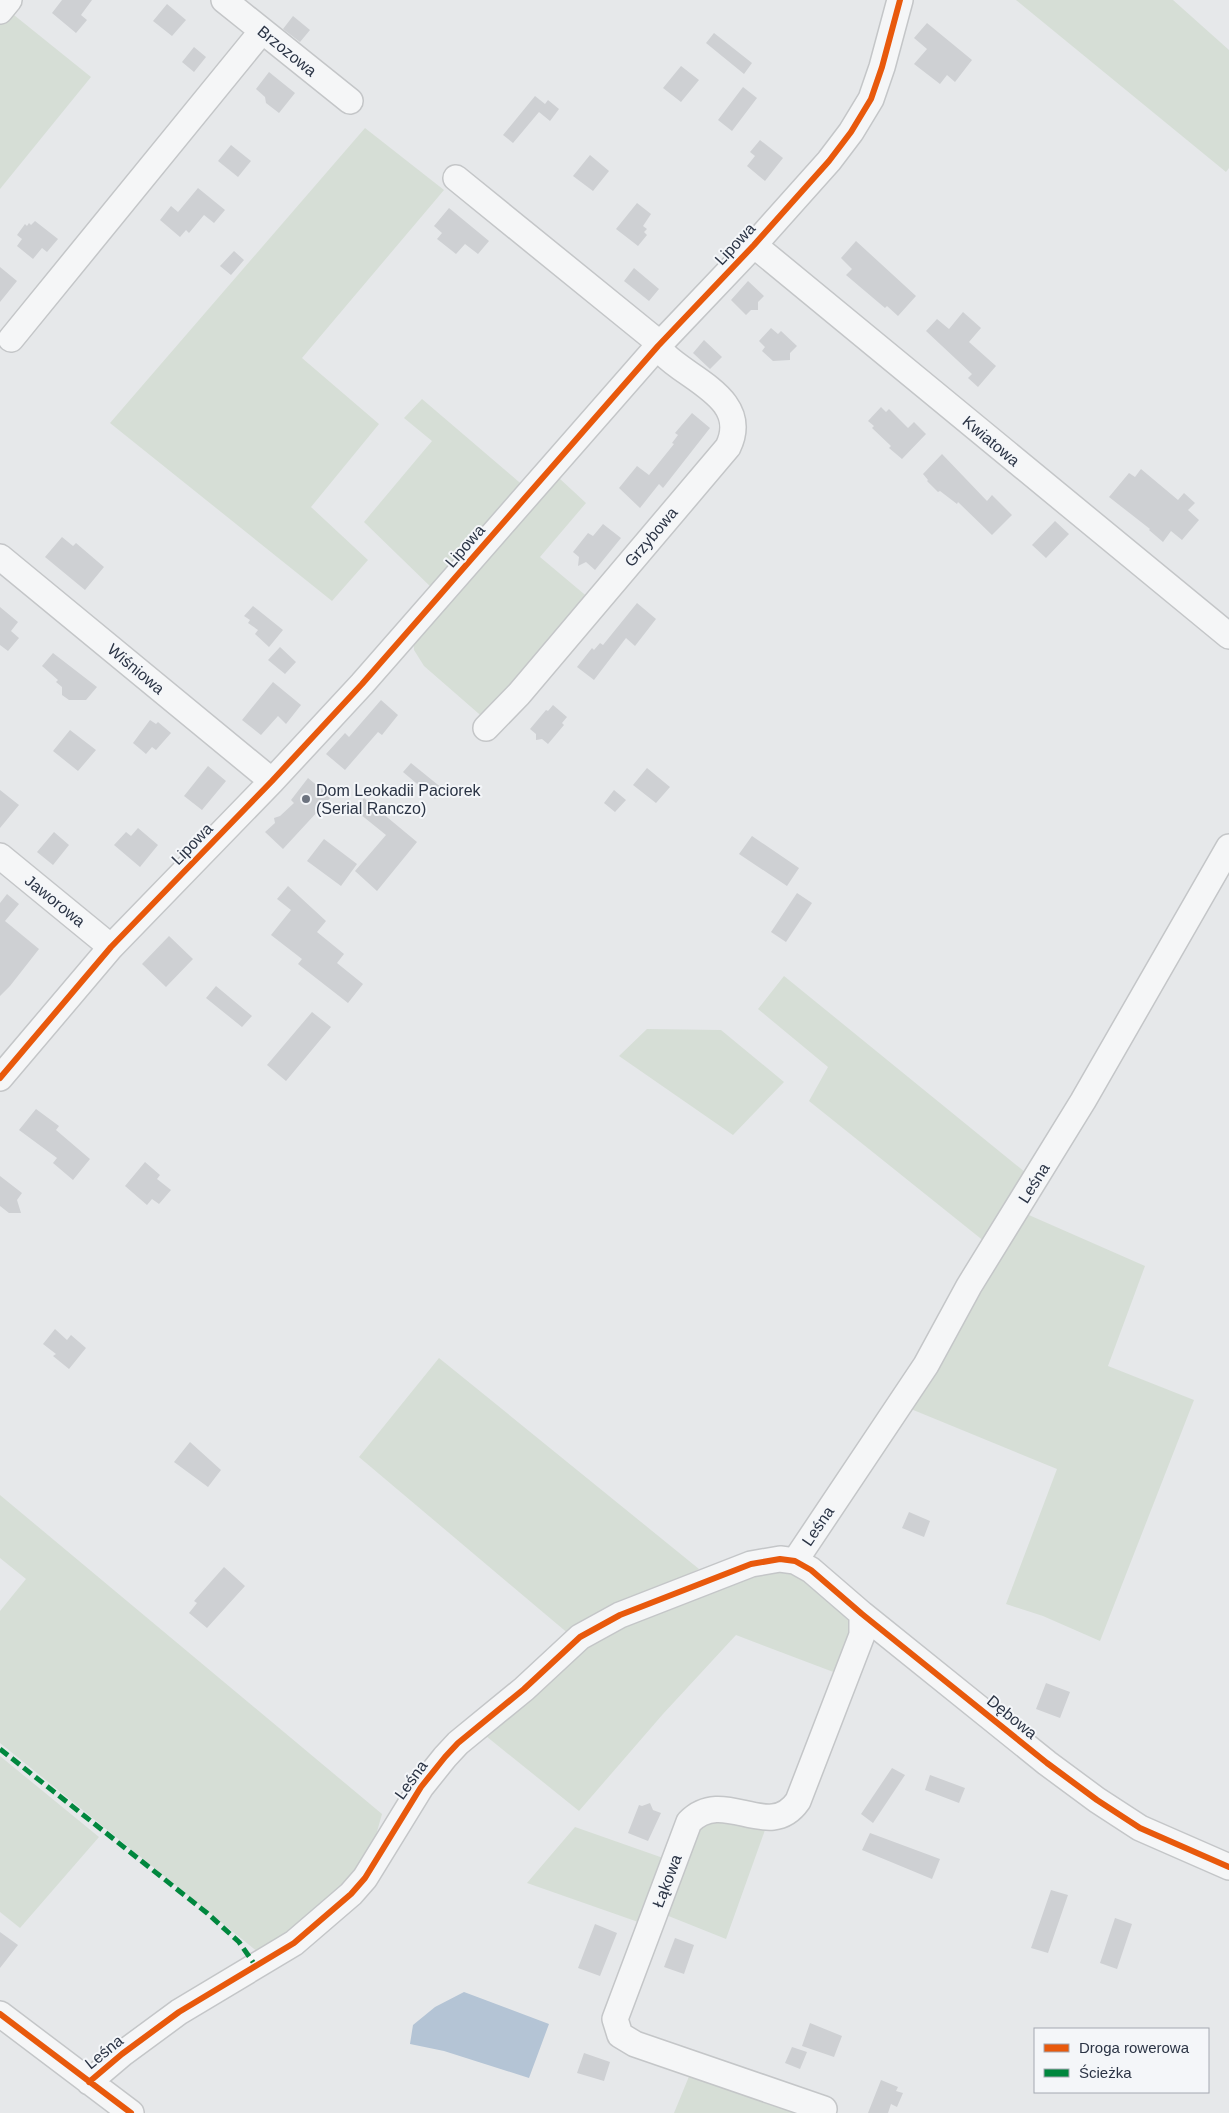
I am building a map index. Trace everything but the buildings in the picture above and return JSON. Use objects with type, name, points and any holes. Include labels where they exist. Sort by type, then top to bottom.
[{"type":"street","points":[[0,11],[9,0]]},
{"type":"street","name":"Brzozowa","points":[[224,0],[350,101]]},
{"type":"street","name":"Lipowa","points":[[0,1078],[111,947],[272,781],[380,664],[658,346],[754,245],[829,161],[863,114],[877,84],[900,0]]},
{"type":"street","points":[[11,339],[262,31]]},
{"type":"street","name":"Grzybowa","points":[[456,178],[653,338],[664,354],[699,379],[721,400],[732,420],[734,430],[728,447],[519,694],[486,728]]},
{"type":"street","name":"Kwiatowa","points":[[754,245],[1229,636]]},
{"type":"street","name":"Wiśniowa","points":[[0,557],[272,781]]},
{"type":"street","name":"Leśna","points":[[90,2082],[122,2054],[180,2012],[294,1943],[351,1894],[369,1872],[421,1787],[445,1757],[458,1743],[524,1689],[580,1636],[620,1615],[751,1564],[780,1560],[795,1562],[926,1365],[969,1286],[1084,1101],[1229,847]]},
{"type":"street","name":"Jaworowa","points":[[0,856],[111,947]]},
{"type":"street","name":"Dębowa","points":[[795,1562],[811,1570],[862,1614],[1097,1800],[1140,1828],[1229,1867]]},
{"type":"street","name":"Łąkowa","points":[[824,2109],[635,2044],[620,2035],[615,2019],[689,1822],[697,1814],[715,1808],[766,1818],[780,1816],[793,1809],[798,1801],[862,1635],[862,1614]]},
{"type":"street","points":[[0,2014],[131,2113]]},
{"type":"shaded area","points":[[1016,0],[1173,0],[1229,50],[1229,168],[1226,172]]},
{"type":"shaded area","points":[[9,11],[91,77],[0,189],[0,23]]},
{"type":"shaded area","points":[[365,128],[444,190],[302,358],[379,424],[311,507],[368,560],[332,601],[110,423]]},
{"type":"shaded area","points":[[422,399],[526,488],[435,591],[364,522],[432,441],[404,418]]},
{"type":"shaded area","points":[[559,478],[586,503],[540,557],[590,599],[486,720],[424,666],[414,650],[413,636]]},
{"type":"shaded area","points":[[784,976],[1031,1177],[990,1246],[809,1101],[828,1067],[758,1009]]},
{"type":"shaded area","points":[[647,1029],[721,1030],[784,1082],[733,1135],[619,1056]]},
{"type":"shaded area","points":[[1022,1212],[1145,1266],[1108,1366],[1194,1400],[1100,1641],[1043,1616],[1006,1604],[1057,1469],[906,1407]]},
{"type":"shaded area","points":[[439,1358],[699,1569],[570,1635],[359,1457]]},
{"type":"shaded area","points":[[0,1495],[382,1814],[367,1867],[317,1918],[258,1952],[0,1743],[0,1611],[26,1579],[0,1558]]},
{"type":"shaded area","points":[[761,1568],[796,1570],[855,1620],[836,1673],[736,1635],[663,1714],[579,1811],[481,1732],[583,1640]]},
{"type":"shaded area","points":[[0,1756],[99,1837],[20,1928],[0,1912]]},
{"type":"shaded area","points":[[724,1813],[765,1830],[726,1939],[666,1915],[704,1818]]},
{"type":"shaded area","points":[[575,1827],[666,1859],[641,1923],[527,1883]]},
{"type":"shaded area","points":[[690,2074],[800,2113],[674,2113]]},
{"type":"water","points":[[464,1992],[549,2024],[529,2078],[444,2051],[410,2044],[413,2025],[435,2007]]},
{"type":"marked path","points":[[0,1749],[207,1913],[239,1942],[255,1965]]},
{"type":"cycle path","points":[[0,1078],[111,947],[272,781],[362,684],[658,346],[754,245],[829,161],[851,132],[871,99],[882,67],[900,0]]},
{"type":"cycle path","points":[[89,2082],[122,2054],[179,2012],[294,1943],[351,1894],[365,1878],[421,1787],[445,1757],[458,1743],[524,1689],[580,1637],[620,1615],[751,1564],[780,1559],[795,1561],[811,1570],[862,1614],[1047,1763],[1097,1800],[1140,1828],[1229,1867]]},
{"type":"cycle path","points":[[0,2014],[131,2113]]},
{"type":"place","name":"Dom Leokadii Paciorek (Serial Ranczo)","points":[[306,799]]}]
